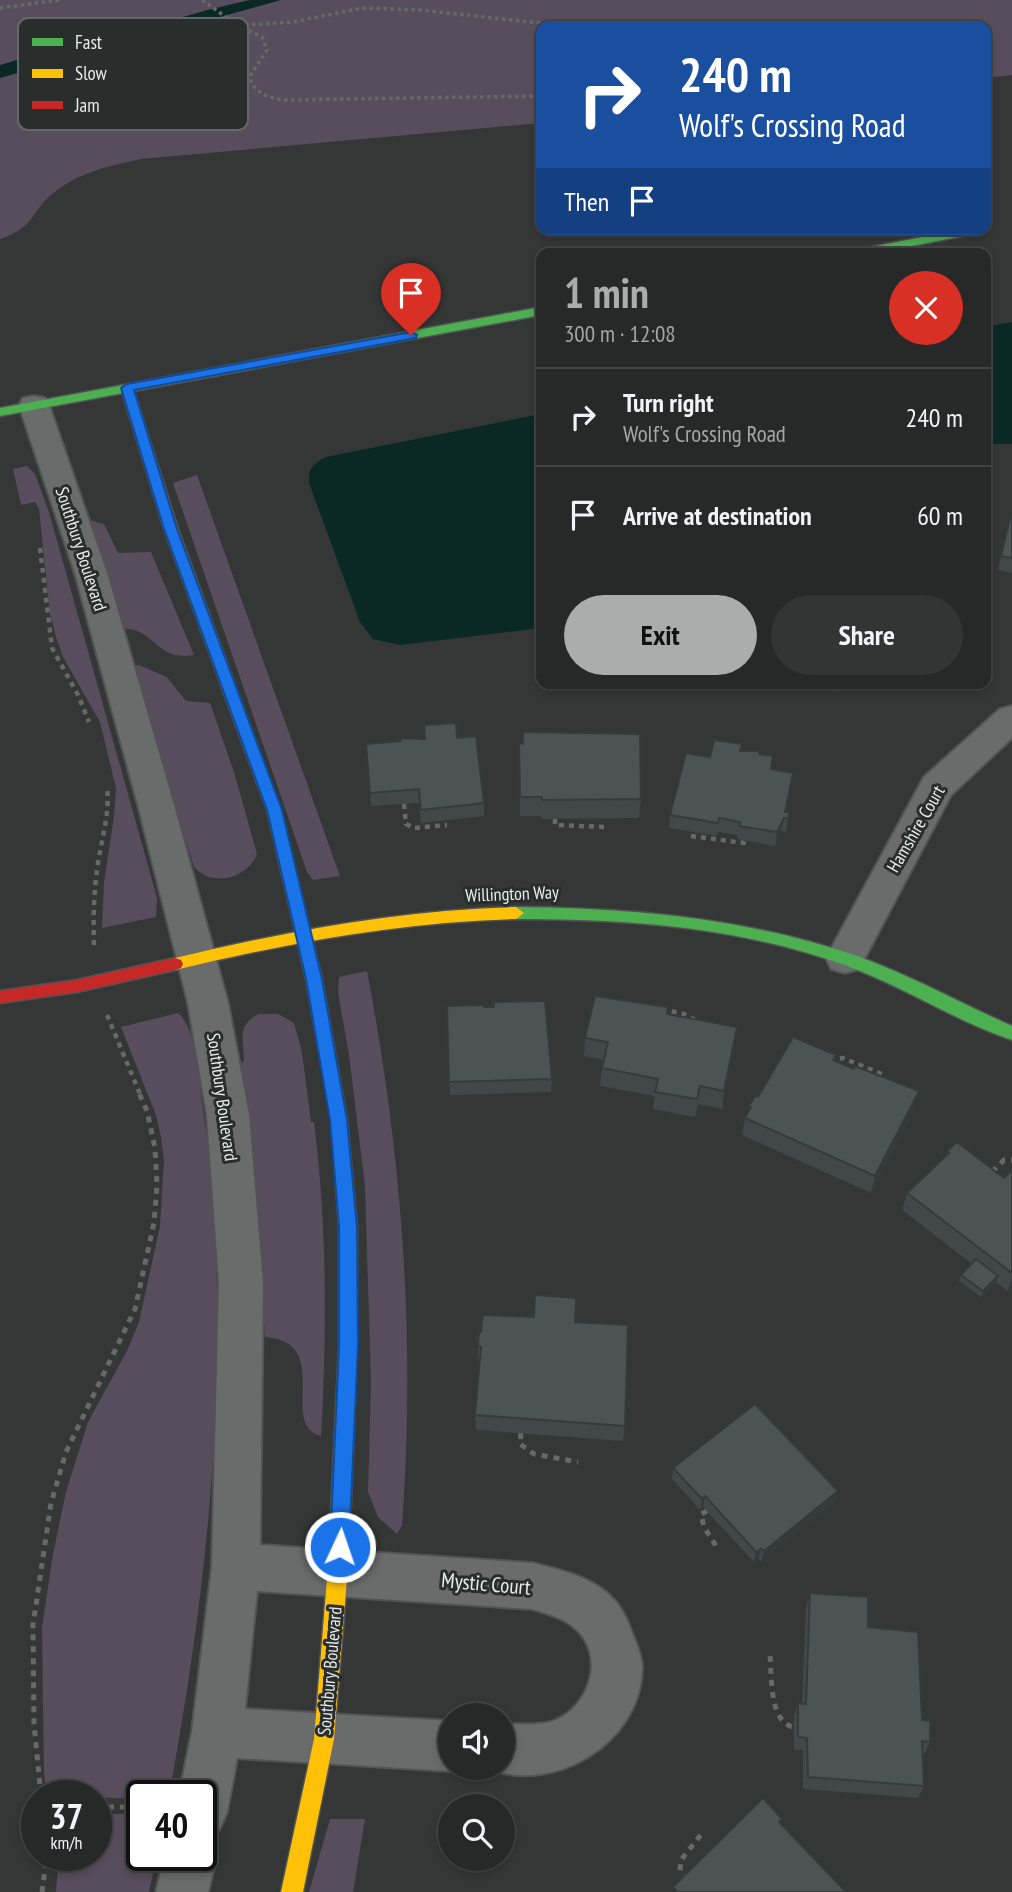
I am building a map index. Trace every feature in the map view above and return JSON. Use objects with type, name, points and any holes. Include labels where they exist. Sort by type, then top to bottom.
[{"type":"street","points":[[883,248],[952,235]]},
{"type":"street","points":[[17,408],[536,312]]},
{"type":"street","name":"Southbury Boulevard","points":[[127,388],[171,529],[274,810],[304,935],[339,1120],[348,1227],[348,1346],[338,1572],[324,1740],[292,1892]]},
{"type":"street","name":"Southbury Boulevard","points":[[17,408],[90,573],[197,959],[208,1003],[228,1115],[241,1283],[236,1567],[217,1732],[207,1780]]},
{"type":"street","name":"Hamshire Court","points":[[845,958],[937,786],[1012,718]]},
{"type":"street","name":"Willington Way","points":[[0,997],[49,992],[304,935],[511,910],[597,911],[685,921],[789,942],[845,958],[1012,1033]]},
{"type":"street","name":"Mystic Court","points":[[236,1567],[532,1586],[569,1597],[597,1616],[611,1642],[618,1667],[613,1692],[595,1721],[567,1743],[515,1750]]},
{"type":"street","points":[[217,1732],[438,1745]]},
{"type":"street","points":[[182,1892],[187,1871]]},
{"type":"path","points":[[0,8],[59,0]]},
{"type":"path","points":[[202,0],[228,18]]},
{"type":"path","points":[[248,25],[272,25],[362,8],[421,10],[536,23]]},
{"type":"path","points":[[248,29],[266,43],[267,50],[250,76],[251,83],[265,96],[282,100],[536,96]]},
{"type":"path","points":[[39,538],[51,649],[78,695],[93,732]]},
{"type":"path","points":[[97,957],[93,912],[109,803],[106,780]]},
{"type":"path","points":[[404,804],[406,824],[414,828],[447,825]]},
{"type":"path","points":[[555,819],[555,825],[605,827]]},
{"type":"path","points":[[691,836],[736,844],[744,840]]},
{"type":"path","points":[[39,1780],[34,1724],[33,1625],[51,1503],[66,1452],[135,1309],[154,1223],[158,1185],[155,1148],[147,1111],[104,1004]]},
{"type":"path","points":[[659,1009],[684,1013],[696,1020],[701,1030]]},
{"type":"path","points":[[824,1069],[830,1060],[843,1058],[884,1075]]},
{"type":"path","points":[[989,1174],[1004,1160],[1012,1160]]},
{"type":"path","points":[[521,1433],[520,1444],[534,1454],[578,1462]]},
{"type":"path","points":[[707,1511],[701,1514],[704,1527],[718,1549]]},
{"type":"path","points":[[770,1656],[776,1715],[787,1726],[794,1727]]},
{"type":"path","points":[[689,1880],[680,1871],[681,1860],[703,1832]]},
{"type":"path","points":[[42,1892],[45,1871]]},
{"type":"shaded area","points":[[0,0],[1012,0],[1012,75],[991,77],[991,21],[536,21],[536,123],[141,159],[97,170],[66,184],[48,198],[21,229],[0,239]]},
{"type":"shaded area","points":[[250,0],[281,0],[216,18],[178,18]]},
{"type":"shaded area","points":[[18,60],[18,73],[0,78],[0,65]]},
{"type":"shaded area","points":[[1012,322],[1012,444],[991,444],[991,326]]},
{"type":"shaded area","points":[[536,415],[536,629],[400,645],[373,639],[360,622],[309,483],[312,467],[326,457]]},
{"type":"shaded area","points":[[27,466],[35,474],[49,512],[157,898],[156,917],[102,928],[104,882],[116,788],[100,722],[63,657],[56,637],[50,614],[39,509],[35,502],[21,505],[13,469]]},
{"type":"shaded area","points":[[197,475],[340,876],[313,880],[307,872],[173,483]]},
{"type":"shaded area","points":[[86,519],[104,524],[118,553],[151,552],[194,655],[170,653],[141,633],[120,629]]},
{"type":"shaded area","points":[[139,665],[167,677],[186,701],[210,703],[234,772],[257,854],[246,869],[238,874],[210,877],[194,867],[165,772],[161,772],[130,666]]},
{"type":"shaded area","points":[[367,971],[389,1109],[403,1247],[406,1455],[402,1525],[397,1534],[378,1517],[368,1492],[371,1383],[365,1186],[349,1055],[338,992],[339,977]]},
{"type":"shaded area","points":[[178,1013],[190,1032],[199,1072],[212,1195],[217,1281],[213,1453],[206,1539],[184,1710],[172,1780],[126,1780],[126,1798],[112,1798],[112,1780],[45,1780],[42,1628],[66,1492],[88,1422],[127,1351],[139,1322],[160,1226],[164,1160],[161,1137],[156,1115],[121,1027]]},
{"type":"shaded area","points":[[259,1014],[278,1014],[294,1023],[302,1052],[311,1122],[314,1122],[325,1279],[321,1436],[309,1429],[304,1417],[302,1368],[297,1353],[286,1342],[265,1337],[254,1161],[240,1064],[244,1061],[244,1028]]},
{"type":"shaded area","points":[[112,1814],[126,1814],[126,1871],[154,1871],[149,1892],[56,1892],[58,1871],[112,1871]]},
{"type":"shaded area","points":[[330,1819],[365,1819],[353,1892],[309,1892]]},
{"type":"building","points":[[1012,518],[1012,558],[1001,556]]},
{"type":"building","points":[[456,723],[457,738],[476,736],[484,803],[421,810],[419,789],[370,793],[366,744],[401,741],[401,738],[425,739],[424,725]]},
{"type":"building","points":[[523,732],[640,734],[641,799],[542,800],[542,797],[520,797],[519,743],[523,744]]},
{"type":"building","points":[[714,740],[742,744],[740,751],[760,751],[759,754],[773,756],[771,769],[793,773],[785,812],[789,812],[788,819],[784,818],[777,832],[739,826],[740,822],[719,818],[718,823],[670,815],[686,753],[710,757]]},
{"type":"building","points":[[595,996],[668,1007],[667,1014],[737,1027],[724,1091],[700,1086],[697,1099],[655,1092],[658,1079],[602,1068],[608,1042],[585,1038]]},
{"type":"building","points":[[545,1001],[552,1079],[449,1082],[447,1006],[494,1007],[494,1002]]},
{"type":"building","points":[[793,1037],[836,1055],[833,1060],[854,1069],[855,1066],[919,1091],[875,1176],[745,1118],[751,1107],[749,1106],[755,1096],[758,1097]]},
{"type":"building","points":[[957,1142],[1004,1178],[1012,1170],[1012,1273],[907,1193]]},
{"type":"building","points":[[976,1259],[998,1276],[983,1291],[961,1275]]},
{"type":"building","points":[[535,1295],[576,1298],[575,1322],[628,1325],[625,1426],[475,1415],[481,1347],[478,1346],[479,1332],[483,1315],[534,1317]]},
{"type":"building","points":[[755,1404],[838,1491],[764,1551],[761,1549],[756,1552],[705,1496],[702,1499],[673,1468]]},
{"type":"building","points":[[810,1593],[868,1597],[868,1627],[918,1632],[922,1720],[930,1721],[930,1742],[922,1741],[924,1786],[808,1777],[807,1738],[798,1737],[798,1703],[806,1704]]},
{"type":"building","points":[[763,1798],[782,1819],[779,1822],[846,1892],[678,1892],[673,1887]]},
{"type":"traffic: fast","points":[[883,248],[951,235]]},
{"type":"traffic: fast","points":[[0,412],[536,312]]},
{"type":"traffic: fast","points":[[243,726],[274,810],[314,979],[339,1120],[348,1227],[348,1346],[339,1554]]},
{"type":"traffic: fast","points":[[516,913],[643,917],[728,928],[770,937],[852,961],[1012,1033]]},
{"type":"traffic: slow","points":[[175,964],[344,928],[430,917],[516,913]]},
{"type":"traffic: slow","points":[[292,1892],[324,1739],[339,1554]]},
{"type":"traffic: jam","points":[[127,388],[171,529],[243,726]]},
{"type":"traffic: jam","points":[[0,997],[77,986],[175,964]]},
{"type":"route","points":[[340,1547],[348,1346],[348,1227],[339,1120],[314,979],[274,810],[171,529],[127,388],[411,335]]}]
